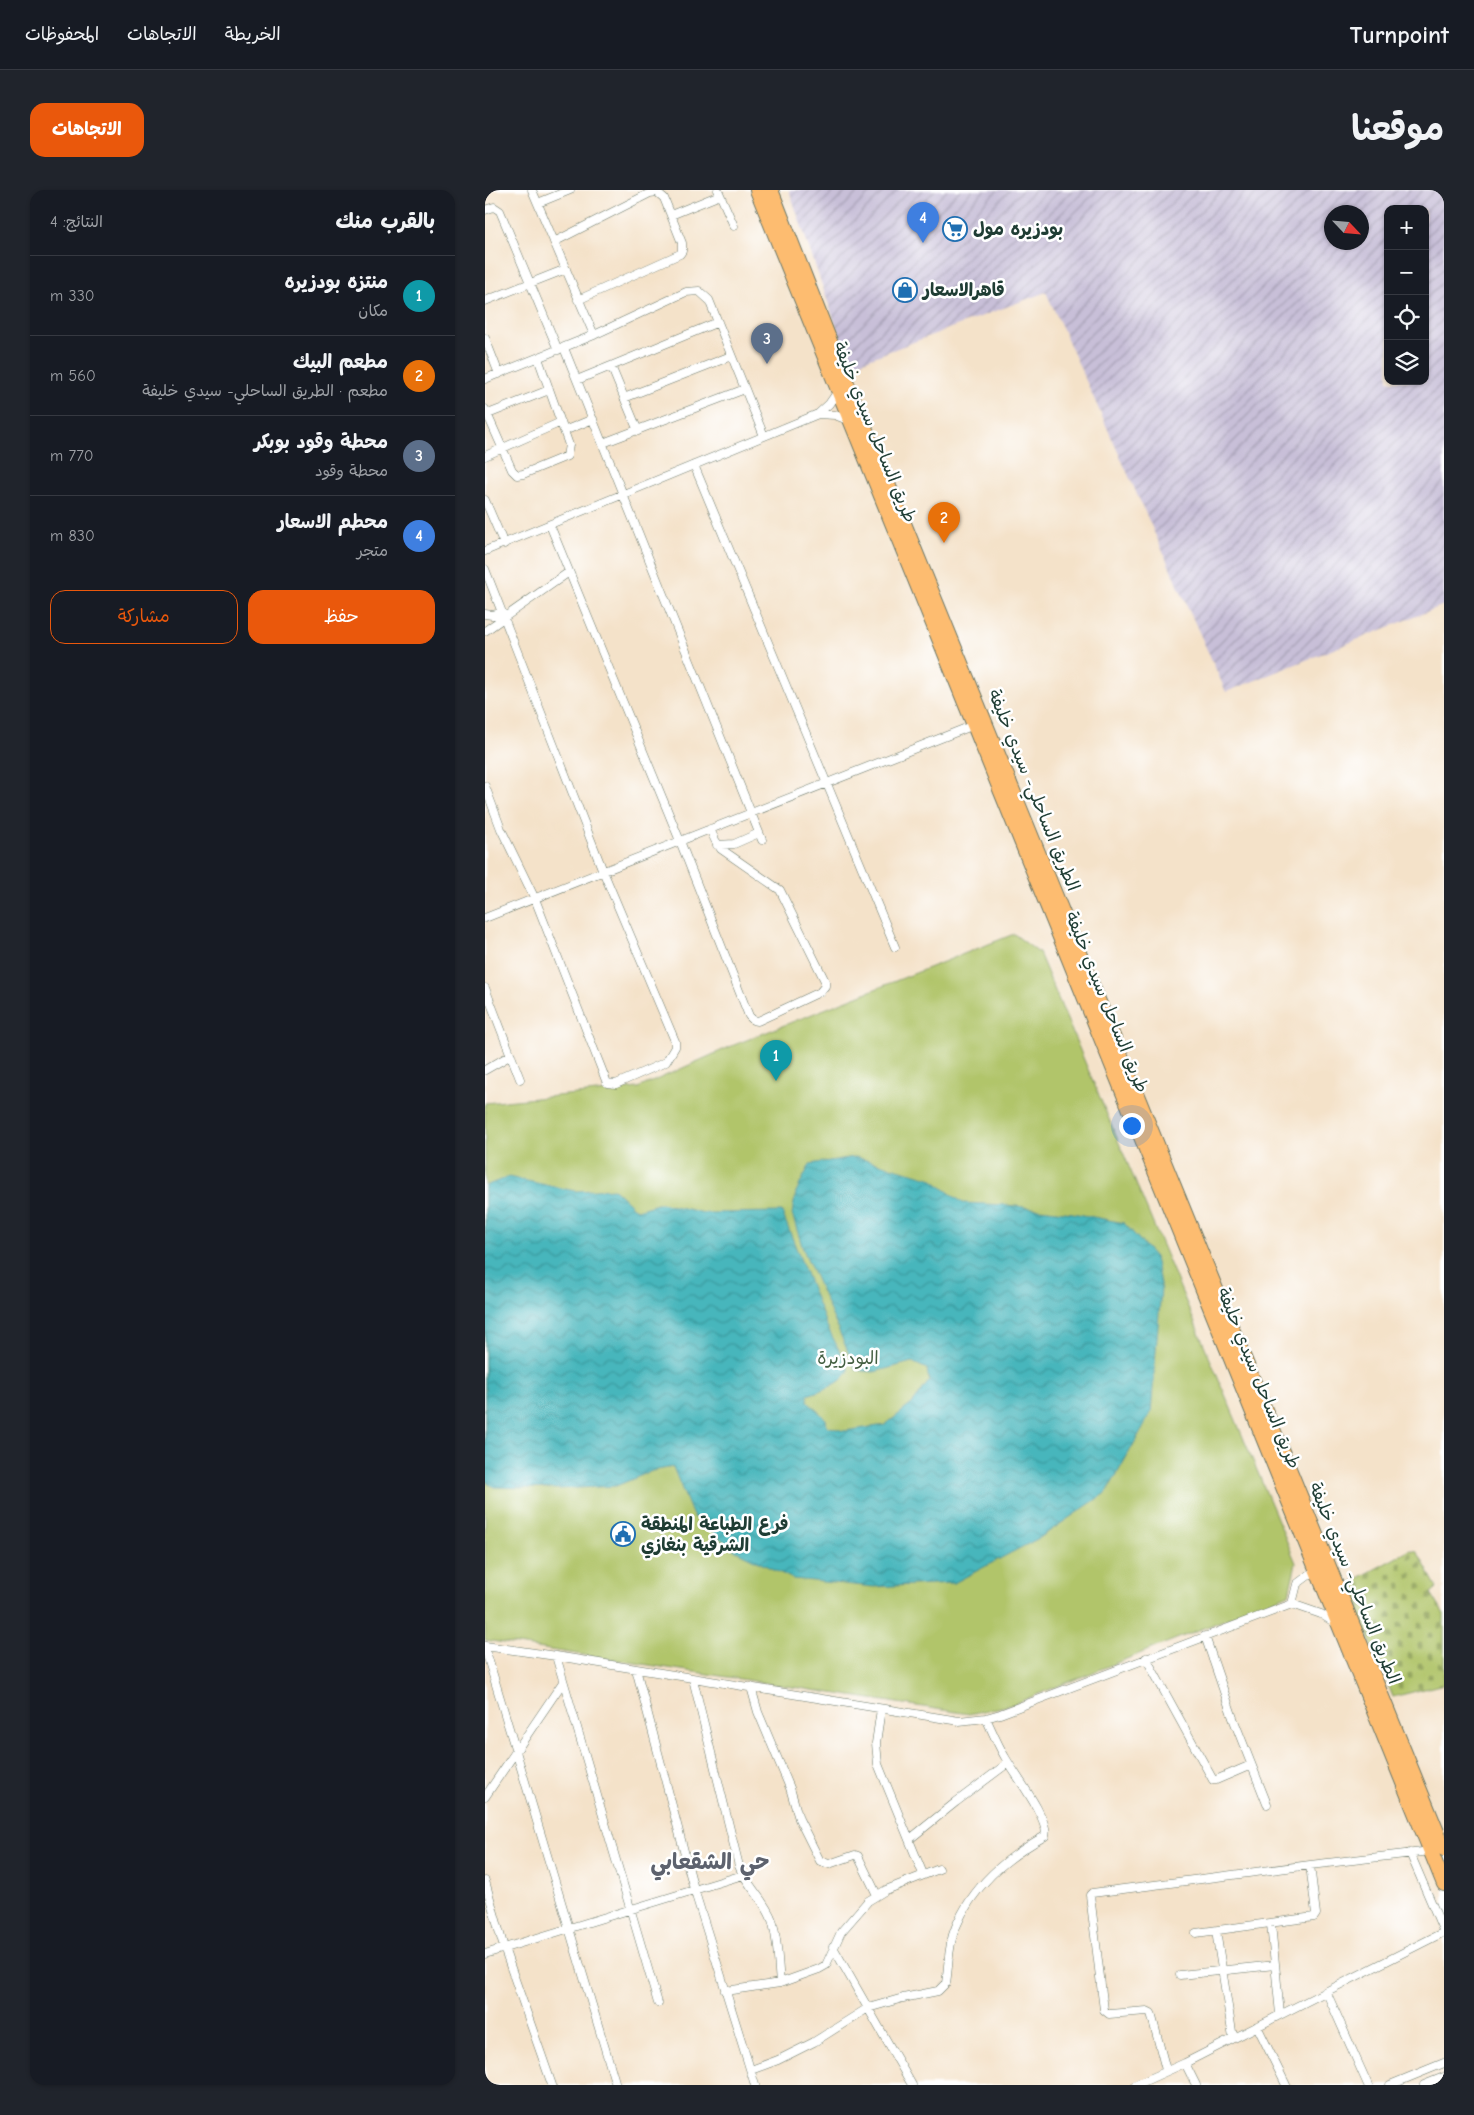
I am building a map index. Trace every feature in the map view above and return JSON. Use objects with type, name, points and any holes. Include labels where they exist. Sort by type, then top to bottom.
[{"type":"highway","name":"طريق الساحل سيدي خليفة","points":[[757,190],[973,724],[1012,803],[1340,1626],[1437,1850],[1444,1884]]},
{"type":"highway","name":"الطريق الساحلي- سيدي خليفة","points":[[771,190],[1012,803],[1437,1850]]},
{"type":"street","points":[[532,190],[594,335]]},
{"type":"street","points":[[537,203],[570,190]]},
{"type":"street","points":[[554,242],[653,192],[661,194],[671,214],[682,243],[680,254],[579,300]]},
{"type":"street","points":[[671,214],[719,193],[734,226]]},
{"type":"street","points":[[485,210],[495,207],[500,211],[530,283],[577,380],[761,837],[734,844],[717,845]]},
{"type":"street","points":[[485,301],[565,269]]},
{"type":"street","points":[[485,379],[594,335],[693,290],[705,294],[709,300],[764,436]]},
{"type":"street","points":[[577,380],[718,322]]},
{"type":"street","points":[[485,338],[499,374]]},
{"type":"street","points":[[624,398],[731,356]]},
{"type":"street","points":[[538,358],[570,448],[567,456],[517,475],[513,473],[486,412],[549,390]]},
{"type":"street","points":[[611,366],[638,431]]},
{"type":"street","points":[[603,443],[745,389]]},
{"type":"street","points":[[485,551],[818,414],[829,404],[838,391]]},
{"type":"street","points":[[818,414],[835,415],[850,421]]},
{"type":"street","points":[[564,430],[593,419]]},
{"type":"street","points":[[485,456],[561,422]]},
{"type":"street","points":[[694,465],[895,947]]},
{"type":"street","points":[[485,500],[503,544]]},
{"type":"street","points":[[550,524],[680,841],[749,1016],[757,1021],[820,992],[825,986],[825,981],[780,890],[717,845],[711,829]]},
{"type":"street","points":[[485,569],[603,871],[675,1041],[675,1047],[666,1062],[616,1084],[607,1083],[535,899],[501,829],[485,786]]},
{"type":"street","points":[[485,631],[503,615],[569,572]]},
{"type":"street","points":[[485,614],[503,615]]},
{"type":"street","points":[[485,918],[973,724]]},
{"type":"street","points":[[485,988],[521,1079]]},
{"type":"street","points":[[485,1070],[511,1055]]},
{"type":"street","points":[[1292,1604],[1297,1584],[1317,1569]]},
{"type":"street","points":[[616,2085],[485,1647],[556,1656],[881,1710],[959,1721],[986,1718],[1292,1604],[1321,1614],[1340,1626]]},
{"type":"street","points":[[1205,1636],[1251,1765],[1267,1804]]},
{"type":"street","points":[[556,1656],[658,2003]]},
{"type":"street","points":[[1146,1658],[1213,1780],[1251,1765]]},
{"type":"street","points":[[636,1669],[694,1889],[755,2085]]},
{"type":"street","points":[[693,1679],[743,1875],[772,1920],[780,1983]]},
{"type":"street","points":[[485,1797],[563,1682]]},
{"type":"street","points":[[751,1688],[758,1712],[790,1788],[799,1819],[821,1861],[829,1864],[855,1855],[858,1856],[877,1895]]},
{"type":"street","points":[[881,1710],[877,1743],[878,1764],[923,1874]]},
{"type":"street","points":[[751,2070],[778,2060],[814,2042],[868,2008],[939,1990],[944,1987],[955,1930],[973,1896],[989,1876],[1002,1864],[1045,1836],[1046,1830],[1031,1797],[1008,1763],[986,1718]]},
{"type":"street","points":[[910,1839],[1008,1763]]},
{"type":"street","points":[[1166,2070],[1151,2013],[1109,2014],[1104,2010],[1090,1895],[1093,1893],[1179,1881],[1437,1850]]},
{"type":"street","points":[[1136,2085],[1185,2063],[1444,1932],[1410,1853]]},
{"type":"street","points":[[1196,1933],[1314,1917],[1316,1914],[1310,1865]]},
{"type":"street","points":[[725,1991],[780,1983],[826,1965],[841,1932],[857,1913],[877,1895],[923,1874],[939,1869]]},
{"type":"street","points":[[485,1954],[743,1875]]},
{"type":"street","points":[[485,1881],[504,1948],[551,2085]]},
{"type":"street","points":[[1271,1924],[1280,2014]]},
{"type":"street","points":[[1216,1931],[1233,2038]]},
{"type":"street","points":[[833,1947],[912,2085]]},
{"type":"street","points":[[1180,1975],[1275,1965]]},
{"type":"street","points":[[1326,1991],[1368,2085]]},
{"type":"street","points":[[1257,2026],[1286,2085]]},
{"type":"street","points":[[1185,2063],[1196,2085]]},
{"type":"street","points":[[1390,2085],[1444,2063]]},
{"type":"street","points":[[1424,2085],[1444,2077]]},
{"type":"shaded area","points":[[789,190],[1444,190],[1444,605],[1226,692],[1046,292],[850,366]]},
{"type":"green space","name":"البودزيرة","points":[[1014,934],[1039,953],[1296,1563],[1289,1594],[1011,1705],[969,1714],[485,1640],[485,1103],[638,1088],[734,1045]]},
{"type":"green space","points":[[1410,1550],[1417,1551],[1437,1588],[1431,1593],[1444,1614],[1444,1684],[1393,1697],[1350,1592],[1353,1581]]},
{"type":"water","points":[[855,1157],[930,1178],[963,1203],[1007,1205],[1073,1213],[1124,1223],[1155,1257],[1161,1289],[1151,1413],[1107,1492],[1041,1537],[954,1583],[874,1587],[793,1579],[736,1551],[693,1516],[673,1467],[652,1471],[616,1486],[559,1489],[494,1487],[485,1481],[485,1186],[508,1177],[575,1191],[614,1189],[636,1210],[661,1203],[704,1213],[782,1212],[826,1324],[849,1370],[837,1383],[808,1395],[808,1402],[826,1419],[827,1426],[844,1431],[885,1425],[913,1403],[929,1381],[927,1369],[912,1362],[874,1372],[856,1370],[803,1249],[792,1214],[796,1192],[810,1164]]},
{"type":"place","name":"بودزيره مول","points":[[955,229]]},
{"type":"place","name":"محطم الاسعار","points":[[923,243]]},
{"type":"place","name":"قاهرالاسعار","points":[[905,290]]},
{"type":"place","name":"محطة وقود بوبكر","points":[[767,364]]},
{"type":"place","name":"مطعم البيك","points":[[944,543]]},
{"type":"place","name":"منتزه بودزيره","points":[[776,1081]]},
{"type":"place","name":"فرع الطباعة المنطقة الشرقية بنغازي","points":[[623,1534]]},
{"type":"district","name":"حي الشقعابي","points":[[710,1861]]}]
